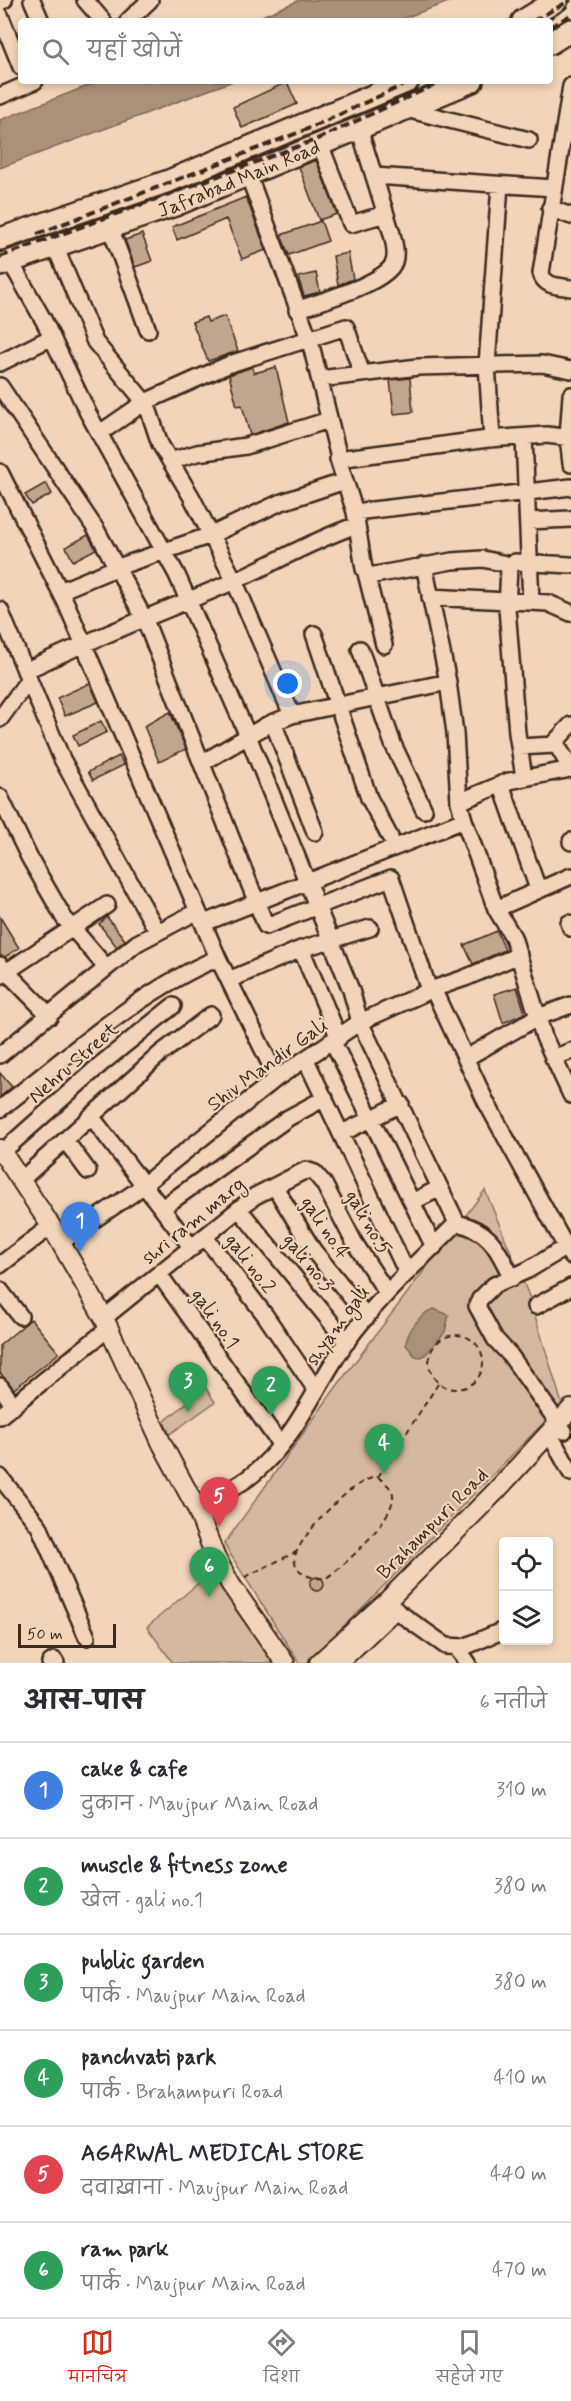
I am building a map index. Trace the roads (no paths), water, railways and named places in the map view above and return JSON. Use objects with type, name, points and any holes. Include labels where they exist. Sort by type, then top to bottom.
[{"type":"main road","points":[[528,18],[557,0]]},
{"type":"main road","points":[[553,41],[571,30]]},
{"type":"main road","name":"Jafrabad Main Road","points":[[0,239],[169,181],[401,84]]},
{"type":"main road","name":"Jafrabad Main Road","points":[[5,263],[175,205],[465,84]]},
{"type":"street","points":[[32,0],[40,18]]},
{"type":"street","points":[[85,0],[100,18]]},
{"type":"street","points":[[131,18],[150,0]]},
{"type":"street","points":[[0,15],[18,60]]},
{"type":"street","points":[[0,96],[26,84]]},
{"type":"street","points":[[571,86],[567,130],[550,208],[541,273],[544,281],[553,286],[571,288]]},
{"type":"street","points":[[406,109],[529,140]]},
{"type":"street","points":[[297,310],[381,278],[394,262],[395,249],[386,214],[359,128]]},
{"type":"street","points":[[320,144],[351,224],[386,214]]},
{"type":"street","points":[[248,174],[309,337],[356,519],[366,573],[384,645]]},
{"type":"street","points":[[374,176],[554,188]]},
{"type":"street","points":[[492,439],[487,365],[500,185]]},
{"type":"street","points":[[550,208],[571,216]]},
{"type":"street","points":[[110,227],[148,330]]},
{"type":"street","points":[[55,246],[95,342],[145,402],[160,444],[234,580],[292,715]]},
{"type":"street","points":[[5,263],[52,337],[188,599],[248,736],[331,940],[360,1022],[457,1223],[476,1227],[487,1237],[512,1278]]},
{"type":"street","points":[[100,433],[145,402],[230,364],[346,327],[362,374]]},
{"type":"street","points":[[0,363],[52,337]]},
{"type":"street","points":[[320,379],[418,367],[542,364],[571,370]]},
{"type":"street","points":[[0,386],[118,567],[145,620],[266,926],[391,878],[431,989],[486,1102],[569,1249],[494,1285],[480,1299],[477,1306],[495,1339],[518,1365],[562,1431],[571,1473]]},
{"type":"street","points":[[571,395],[569,437],[571,464]]},
{"type":"street","points":[[170,460],[197,453],[246,446],[329,420]]},
{"type":"street","points":[[524,437],[531,602]]},
{"type":"street","points":[[339,458],[492,439],[569,437]]},
{"type":"street","points":[[0,472],[6,496],[60,591],[218,958],[277,1078]]},
{"type":"street","points":[[60,591],[118,567],[211,535],[279,503],[345,481]]},
{"type":"street","points":[[0,719],[27,675],[82,644],[145,620],[234,580],[356,519],[526,490],[571,487]]},
{"type":"street","points":[[528,521],[571,519]]},
{"type":"street","points":[[366,573],[372,577],[424,565],[483,559],[511,565],[515,562],[571,565]]},
{"type":"street","points":[[424,565],[448,682],[456,734],[459,802],[496,909],[513,937],[553,1058],[571,1095]]},
{"type":"street","points":[[511,565],[507,584],[507,600],[519,747],[524,777]]},
{"type":"street","points":[[430,597],[507,600],[558,605],[571,613]]},
{"type":"street","points":[[0,610],[62,759],[157,931]]},
{"type":"street","points":[[314,634],[369,798],[390,837]]},
{"type":"street","points":[[360,649],[393,744],[424,810]]},
{"type":"street","points":[[202,763],[273,722],[292,715],[376,695],[448,682]]},
{"type":"street","points":[[273,722],[315,832]]},
{"type":"street","points":[[459,802],[524,777],[571,769],[555,745],[555,739],[571,725]]},
{"type":"street","points":[[519,747],[555,745]]},
{"type":"street","points":[[501,784],[538,889]]},
{"type":"street","points":[[0,797],[29,858],[72,927],[105,966]]},
{"type":"street","points":[[0,1055],[50,1016],[105,966],[157,931],[257,902],[464,820]]},
{"type":"street","points":[[496,909],[571,876]]},
{"type":"street","points":[[50,1016],[2,971],[107,905]]},
{"type":"street","points":[[229,980],[301,949],[370,928]]},
{"type":"street","points":[[301,949],[336,1040],[371,1119],[434,1247]]},
{"type":"street","name":"Shiv Mandir Gali","points":[[61,1242],[144,1184],[277,1078],[360,1022],[431,989],[465,978],[519,955]]},
{"type":"street","points":[[0,1109],[143,1000],[187,971],[218,958]]},
{"type":"street","points":[[466,1058],[538,1017],[571,1005]]},
{"type":"street","name":"Nehru Street","points":[[1,1151],[101,1064],[174,1006]]},
{"type":"street","points":[[21,1180],[160,1054],[211,1015]]},
{"type":"street","points":[[553,1058],[571,1051]]},
{"type":"street","points":[[306,1060],[407,1273]]},
{"type":"street","points":[[162,1208],[288,1118],[325,1098]]},
{"type":"street","points":[[342,1133],[401,1104]]},
{"type":"street","points":[[92,1116],[192,1248]]},
{"type":"street","points":[[65,1140],[88,1171]]},
{"type":"street","points":[[1,1151],[61,1242],[106,1323],[162,1444],[197,1509],[215,1556],[231,1585],[285,1663]]},
{"type":"street","name":"shri ram marg","points":[[0,1416],[14,1406],[159,1274],[238,1209],[255,1196],[306,1170],[315,1173]]},
{"type":"street","name":"gali no.5","points":[[315,1173],[354,1242],[387,1293]]},
{"type":"street","name":"gali no.4","points":[[275,1186],[313,1250],[367,1317]]},
{"type":"street","points":[[412,1202],[440,1188]]},
{"type":"street","name":"gali no.3","points":[[238,1209],[347,1342]]},
{"type":"street","name":"shyam gali","points":[[197,1509],[260,1468],[296,1425],[347,1342],[367,1317],[387,1293],[457,1223]]},
{"type":"street","points":[[0,1265],[51,1226]]},
{"type":"street","name":"gali no.2","points":[[205,1237],[265,1315],[316,1390]]},
{"type":"street","name":"gali no.1","points":[[159,1274],[280,1444]]},
{"type":"street","points":[[536,1306],[571,1287]]},
{"type":"street","points":[[0,1290],[20,1316]]},
{"type":"street","points":[[0,1386],[14,1406]]},
{"type":"street","name":"Brahampuri Road","points":[[338,1663],[389,1606],[562,1431],[571,1409]]},
{"type":"street","points":[[0,1477],[39,1526],[87,1637]]},
{"type":"street","points":[[389,1606],[427,1635],[446,1646],[458,1648],[499,1632]]},
{"type":"street","name":"Brahampuri Road","points":[[319,1663],[389,1606]]},
{"type":"street","points":[[458,1648],[468,1663]]},
{"type":"street","points":[[50,1663],[54,1660],[56,1663]]},
{"type":"railway","points":[[538,18],[571,0]]},
{"type":"railway","points":[[553,25],[571,15]]},
{"type":"railway","points":[[37,234],[310,128],[405,84]]},
{"type":"railway","points":[[0,257],[315,140],[436,84]]},
{"type":"place","name":"cake & cafe","points":[[80,1252]]},
{"type":"place","name":"public garden","points":[[188,1412]]},
{"type":"place","name":"muscle & fitness zone","points":[[271,1416]]},
{"type":"place","name":"panchvati park","points":[[384,1474]]},
{"type":"place","name":"AGARWAL MEDICAL STORE","points":[[219,1527]]},
{"type":"place","name":"ram park","points":[[209,1597]]}]
